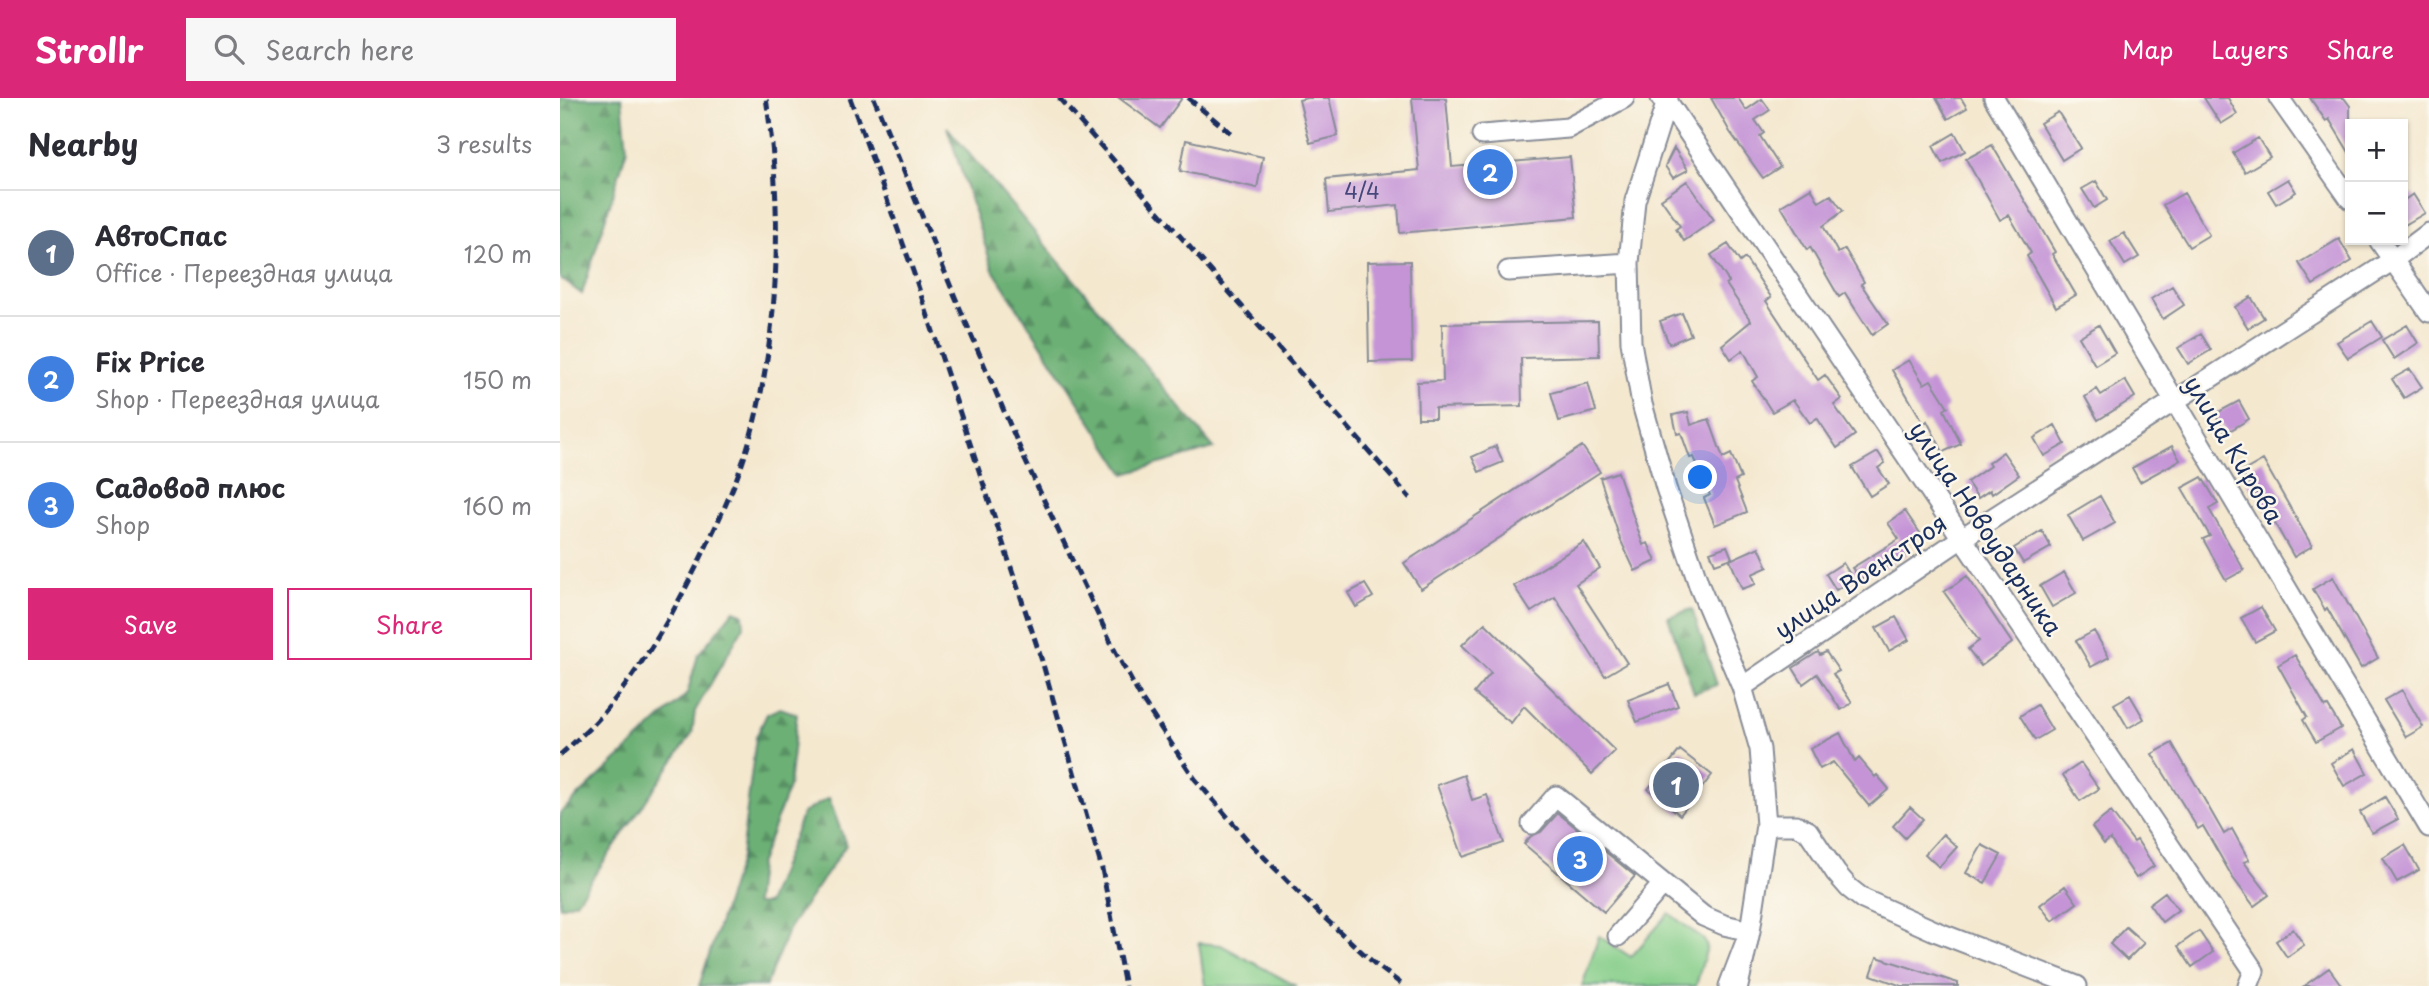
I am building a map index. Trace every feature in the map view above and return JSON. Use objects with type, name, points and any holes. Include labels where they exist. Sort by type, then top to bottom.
[{"type":"street","points":[[1482,135],[1568,128],[1624,98]]},
{"type":"street","name":"улица Кирова","points":[[1994,98],[2429,827]]},
{"type":"street","points":[[2279,98],[2345,192]]},
{"type":"street","points":[[1665,99],[1635,201],[1629,263],[1631,342],[1642,404],[1665,488],[1700,588],[1742,687],[1760,749],[1766,825],[1750,931],[1738,986]]},
{"type":"street","name":"улица Новоударника","points":[[1665,99],[2254,971],[2248,986]]},
{"type":"street","name":"улица Военстроя","points":[[1742,687],[1962,538],[2393,260],[2429,233]]},
{"type":"street","points":[[2382,245],[2429,312]]},
{"type":"street","points":[[1508,271],[1629,263]]},
{"type":"street","points":[[1532,824],[1556,796],[1703,916],[1724,925],[1750,931]]},
{"type":"street","points":[[1766,825],[1796,825],[1808,831],[1843,880],[1863,899],[1937,932],[2077,986]]},
{"type":"street","points":[[1618,936],[1663,884]]},
{"type":"street","points":[[1729,986],[1750,931]]},
{"type":"green space","points":[[560,98],[622,98],[627,149],[582,294],[560,278]]},
{"type":"green space","points":[[947,127],[1214,448],[1125,474],[993,270]]},
{"type":"green space","points":[[1692,609],[1717,685],[1694,693],[1668,617]]},
{"type":"green space","points":[[734,610],[743,614],[744,626],[695,711],[692,734],[576,902],[560,907],[560,813],[687,694],[698,655]]},
{"type":"green space","points":[[780,708],[797,714],[789,787],[759,865],[755,904],[767,904],[803,813],[829,798],[846,845],[789,928],[766,986],[699,986],[741,856],[756,737],[767,714]]},
{"type":"green space","points":[[1669,913],[1704,940],[1707,947],[1696,986],[1582,986],[1599,936],[1631,957]]},
{"type":"green space","points":[[1199,943],[1221,945],[1296,986],[1205,986]]},
{"type":"building","points":[[1119,98],[1182,98],[1160,128]]},
{"type":"building","points":[[1329,98],[1338,136],[1310,143],[1299,100]]},
{"type":"building","points":[[1412,98],[1446,98],[1452,167],[1570,157],[1576,217],[1400,233],[1398,205],[1329,212],[1326,179],[1419,170]]},
{"type":"building","points":[[1711,98],[1738,98],[1746,110],[1762,99],[1770,110],[1755,120],[1764,133],[1760,136],[1780,167],[1763,178],[1730,132]]},
{"type":"building","points":[[1936,98],[1961,98],[1967,108],[1948,119]]},
{"type":"building","points":[[2204,98],[2228,98],[2237,114],[2221,124]]},
{"type":"building","points":[[2310,98],[2344,98],[2350,106],[2350,119],[2345,119],[2345,146],[2329,119],[2326,121]]},
{"type":"building","points":[[2058,112],[2081,148],[2062,160],[2040,123]]},
{"type":"building","points":[[1955,133],[1965,151],[1942,163],[1933,146]]},
{"type":"building","points":[[2258,138],[2270,157],[2245,172],[2233,153]]},
{"type":"building","points":[[1186,140],[1263,157],[1257,188],[1180,171]]},
{"type":"building","points":[[1992,145],[2055,252],[2052,254],[2076,295],[2056,307],[2027,256],[2031,253],[2009,215],[2000,220],[1966,159]]},
{"type":"building","points":[[1674,148],[1688,170],[1673,178],[1665,166]]},
{"type":"building","points":[[2288,179],[2296,192],[2276,204],[2268,191]]},
{"type":"building","points":[[1687,181],[1714,220],[1684,241],[1676,229],[1680,226],[1661,199]]},
{"type":"building","points":[[2096,181],[2107,200],[2094,208],[2082,189]]},
{"type":"building","points":[[1811,188],[1819,202],[1831,195],[1843,211],[1823,226],[1838,253],[1845,249],[1864,282],[1861,284],[1888,324],[1872,335],[1845,293],[1839,297],[1810,247],[1807,250],[1781,206]]},
{"type":"building","points":[[2184,193],[2209,235],[2189,247],[2163,205]]},
{"type":"building","points":[[2413,194],[2425,213],[2408,223],[2408,198]]},
{"type":"building","points":[[2124,233],[2139,257],[2125,265],[2110,241]]},
{"type":"building","points":[[2339,239],[2352,261],[2313,285],[2299,263]]},
{"type":"building","points":[[1728,244],[1740,262],[1745,258],[1771,297],[1766,301],[1818,380],[1825,375],[1842,399],[1834,405],[1855,435],[1837,448],[1817,418],[1810,423],[1793,400],[1772,412],[1752,381],[1758,377],[1743,350],[1731,359],[1722,345],[1751,321],[1726,284],[1729,282],[1711,255]]},
{"type":"building","points":[[1410,261],[1412,361],[1369,362],[1367,262]]},
{"type":"building","points":[[2172,286],[2184,305],[2163,319],[2151,299]]},
{"type":"building","points":[[2251,297],[2264,318],[2248,328],[2235,307]]},
{"type":"building","points":[[1682,313],[1691,335],[1669,344],[1660,321]]},
{"type":"building","points":[[1598,321],[1599,356],[1521,358],[1522,406],[1435,408],[1435,418],[1418,418],[1417,382],[1443,381],[1442,324]]},
{"type":"building","points":[[2372,321],[2382,337],[2348,358],[2337,342]]},
{"type":"building","points":[[2099,325],[2115,353],[2095,365],[2079,337]]},
{"type":"building","points":[[2407,325],[2418,343],[2394,359],[2382,340]]},
{"type":"building","points":[[2201,334],[2211,350],[2188,364],[2178,348]]},
{"type":"building","points":[[1909,360],[1924,384],[1931,380],[1948,407],[1944,410],[1961,444],[1943,452],[1927,421],[1924,424],[1892,370]]},
{"type":"building","points":[[2410,369],[2422,387],[2404,398],[2392,379]]},
{"type":"building","points":[[2125,380],[2135,397],[2098,420],[2085,397],[2097,389],[2101,395]]},
{"type":"building","points":[[1588,383],[1596,411],[1559,421],[1551,393]]},
{"type":"building","points":[[2239,401],[2249,419],[2226,433],[2215,414]]},
{"type":"building","points":[[1688,412],[1691,425],[1709,419],[1723,458],[1731,454],[1741,478],[1735,481],[1747,512],[1715,525],[1704,498],[1710,495],[1694,457],[1690,458],[1681,433],[1677,434],[1673,415]]},
{"type":"building","points":[[2055,425],[2065,444],[2044,456],[2034,438]]},
{"type":"building","points":[[1496,446],[1503,462],[1479,472],[1472,457]]},
{"type":"building","points":[[1582,446],[1600,472],[1421,589],[1404,563]]},
{"type":"building","points":[[2172,446],[2180,460],[2140,482],[2132,468]]},
{"type":"building","points":[[1878,452],[1885,463],[1878,468],[1889,484],[1870,496],[1852,467]]},
{"type":"building","points":[[2003,452],[2019,475],[1992,494],[1990,490],[1978,498],[1967,482],[1990,466],[1988,463]]},
{"type":"building","points":[[2263,460],[2312,546],[2294,557],[2257,492],[2254,494],[2242,472]]},
{"type":"building","points":[[1618,472],[1643,545],[1648,543],[1656,561],[1635,571],[1620,539],[1600,478]]},
{"type":"building","points":[[2202,477],[2218,504],[2209,509],[2244,570],[2226,580],[2203,539],[2210,536],[2182,488]]},
{"type":"building","points":[[2100,496],[2115,523],[2083,541],[2068,515]]},
{"type":"building","points":[[1905,511],[1920,533],[1904,544],[1907,554],[1883,568],[1881,564],[1861,579],[1852,568],[1899,539],[1888,523]]},
{"type":"building","points":[[2042,531],[2051,547],[2023,563],[2014,548]]},
{"type":"building","points":[[1584,542],[1600,568],[1576,584],[1627,663],[1605,676],[1555,597],[1531,612],[1514,586]]},
{"type":"building","points":[[1727,546],[1732,558],[1715,564],[1710,552]]},
{"type":"building","points":[[1759,547],[1768,567],[1752,574],[1756,584],[1742,589],[1730,560]]},
{"type":"building","points":[[1843,563],[1853,579],[1836,590],[1826,574]]},
{"type":"building","points":[[2064,572],[2076,593],[2052,607],[2040,586]]},
{"type":"building","points":[[1967,576],[2012,643],[1981,666],[1968,649],[1979,641],[1944,592]]},
{"type":"building","points":[[2333,577],[2378,658],[2361,668],[2313,589]]},
{"type":"building","points":[[1365,584],[1373,597],[1356,607],[1348,593]]},
{"type":"building","points":[[2261,607],[2275,631],[2255,642],[2241,618]]},
{"type":"building","points":[[1896,617],[1909,640],[1889,651],[1876,628]]},
{"type":"building","points":[[1485,623],[1615,751],[1592,774],[1524,706],[1511,723],[1474,693],[1491,673],[1462,645]]},
{"type":"building","points":[[2094,631],[2109,657],[2091,667],[2076,641]]},
{"type":"building","points":[[1818,652],[1820,655],[1826,652],[1839,671],[1833,674],[1852,703],[1841,710],[1817,674],[1803,684],[1793,668]]},
{"type":"building","points":[[2295,655],[2325,707],[2328,706],[2341,728],[2316,742],[2303,720],[2307,717],[2278,665]]},
{"type":"building","points":[[1669,684],[1678,706],[1637,722],[1628,700]]},
{"type":"building","points":[[2402,690],[2423,727],[2406,737],[2384,700]]},
{"type":"building","points":[[2130,695],[2144,719],[2128,728],[2114,704]]},
{"type":"building","points":[[2037,705],[2052,730],[2035,740],[2020,716]]},
{"type":"building","points":[[1840,733],[1855,762],[1859,758],[1889,789],[1869,806],[1833,762],[1820,769],[1810,749]]},
{"type":"building","points":[[2172,743],[2224,834],[2232,829],[2249,860],[2244,862],[2269,895],[2254,906],[2233,878],[2203,826],[2198,829],[2152,754]]},
{"type":"building","points":[[2354,749],[2367,773],[2344,786],[2331,763]]},
{"type":"building","points":[[1680,750],[1712,775],[1680,815],[1648,789]]},
{"type":"building","points":[[2081,763],[2099,789],[2080,801],[2063,775]]},
{"type":"building","points":[[1464,775],[1472,800],[1487,795],[1504,843],[1463,857],[1437,785]]},
{"type":"building","points":[[2385,797],[2398,819],[2372,833],[2360,812]]},
{"type":"building","points":[[1910,807],[1923,819],[1905,838],[1893,826]]},
{"type":"building","points":[[2111,812],[2134,842],[2137,840],[2154,866],[2136,878],[2110,839],[2104,844],[2092,827]]},
{"type":"building","points":[[1558,813],[1635,876],[1604,912],[1524,844],[1531,836],[1541,832]]},
{"type":"building","points":[[1943,834],[1957,847],[1939,867],[1925,854]]},
{"type":"building","points":[[1982,845],[2001,855],[1985,883],[1966,873]]},
{"type":"building","points":[[2405,845],[2419,870],[2397,882],[2383,858]]},
{"type":"building","points":[[2065,886],[2077,903],[2052,921],[2040,905]]},
{"type":"building","points":[[2165,892],[2178,910],[2162,922],[2149,904]]},
{"type":"building","points":[[2126,927],[2144,943],[2127,960],[2110,944]]},
{"type":"building","points":[[2293,929],[2304,945],[2287,957],[2276,941]]},
{"type":"building","points":[[2199,931],[2213,952],[2192,967],[2178,946]]},
{"type":"building","points":[[1877,957],[1958,983],[1958,986],[1902,986],[1871,975]]},
{"type":"building","points":[[2329,968],[2342,986],[2304,986]]},
{"type":"railway","points":[[560,755],[602,715],[663,628],[718,522],[747,448],[761,394],[768,352],[776,267],[775,182],[766,98]]},
{"type":"railway","points":[[850,98],[913,271],[1042,661],[1102,869],[1125,986]]},
{"type":"railway","points":[[874,98],[1025,460],[1115,651],[1142,700],[1195,779],[1251,844],[1318,912],[1375,964],[1404,986]]},
{"type":"railway","points":[[1059,98],[1410,498]]},
{"type":"railway","points":[[1188,98],[1233,135]]},
{"type":"place","name":"Fix Price","points":[[1490,172]]},
{"type":"place","name":"АвтоСпас","points":[[1676,785]]},
{"type":"place","name":"Садовод плюс","points":[[1580,859]]}]
